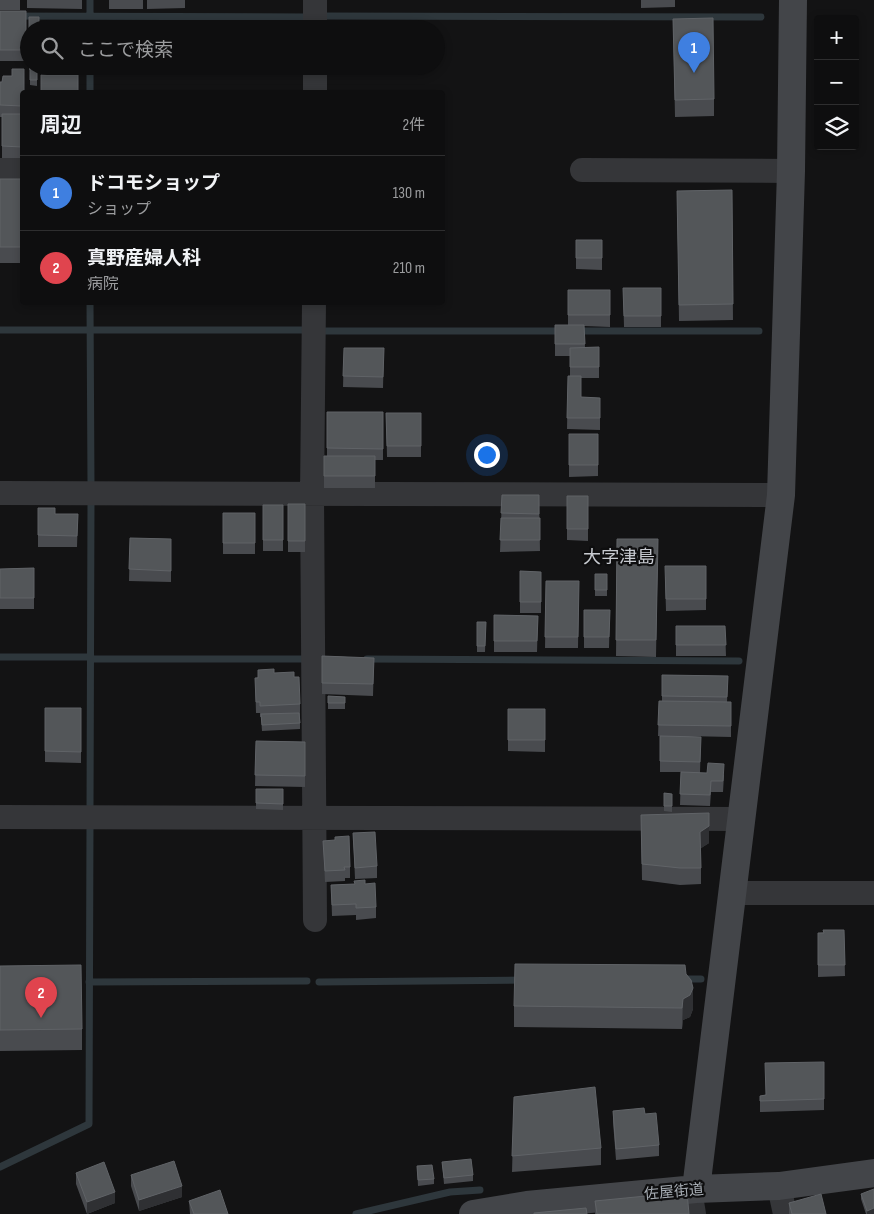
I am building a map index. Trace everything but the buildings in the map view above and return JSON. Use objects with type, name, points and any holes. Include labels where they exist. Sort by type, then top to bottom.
[{"type":"street","points":[[315,0],[315,20]]},
{"type":"street","points":[[694,1198],[734,893],[781,495],[793,0]]},
{"type":"street","points":[[315,75],[315,90]]},
{"type":"street","points":[[0,170],[20,170]]},
{"type":"street","points":[[582,170],[790,171]]},
{"type":"street","points":[[314,305],[312,495],[315,920]]},
{"type":"street","points":[[0,492],[312,495],[781,495]]},
{"type":"street","points":[[0,817],[742,819]]},
{"type":"street","points":[[734,893],[874,893]]},
{"type":"street","name":"佐屋街道","points":[[473,1214],[527,1205],[694,1198],[874,1173]]},
{"type":"street","points":[[779,1186],[784,1214]]},
{"type":"waterway","points":[[90,0],[90,20]]},
{"type":"waterway","points":[[0,16],[308,17]]},
{"type":"waterway","points":[[321,16],[761,17]]},
{"type":"waterway","points":[[90,75],[90,90]]},
{"type":"waterway","points":[[90,305],[91,486]]},
{"type":"waterway","points":[[0,330],[306,330]]},
{"type":"waterway","points":[[319,331],[564,331]]},
{"type":"waterway","points":[[577,331],[759,331]]},
{"type":"waterway","points":[[90,811],[91,501]]},
{"type":"waterway","points":[[0,657],[91,657]]},
{"type":"waterway","points":[[91,659],[306,659]]},
{"type":"waterway","points":[[367,659],[739,661]]},
{"type":"waterway","points":[[0,1167],[89,1124],[90,823]]},
{"type":"waterway","points":[[681,979],[701,979]]},
{"type":"waterway","points":[[319,982],[523,980]]},
{"type":"waterway","points":[[89,982],[307,981]]},
{"type":"waterway","points":[[356,1214],[450,1192],[480,1190]]},
{"type":"place","name":"ドコモショップ","points":[[694,73]]},
{"type":"place","name":"真野産婦人科","points":[[41,1018]]},
{"type":"district","name":"大字津島","points":[[619,557]]}]
